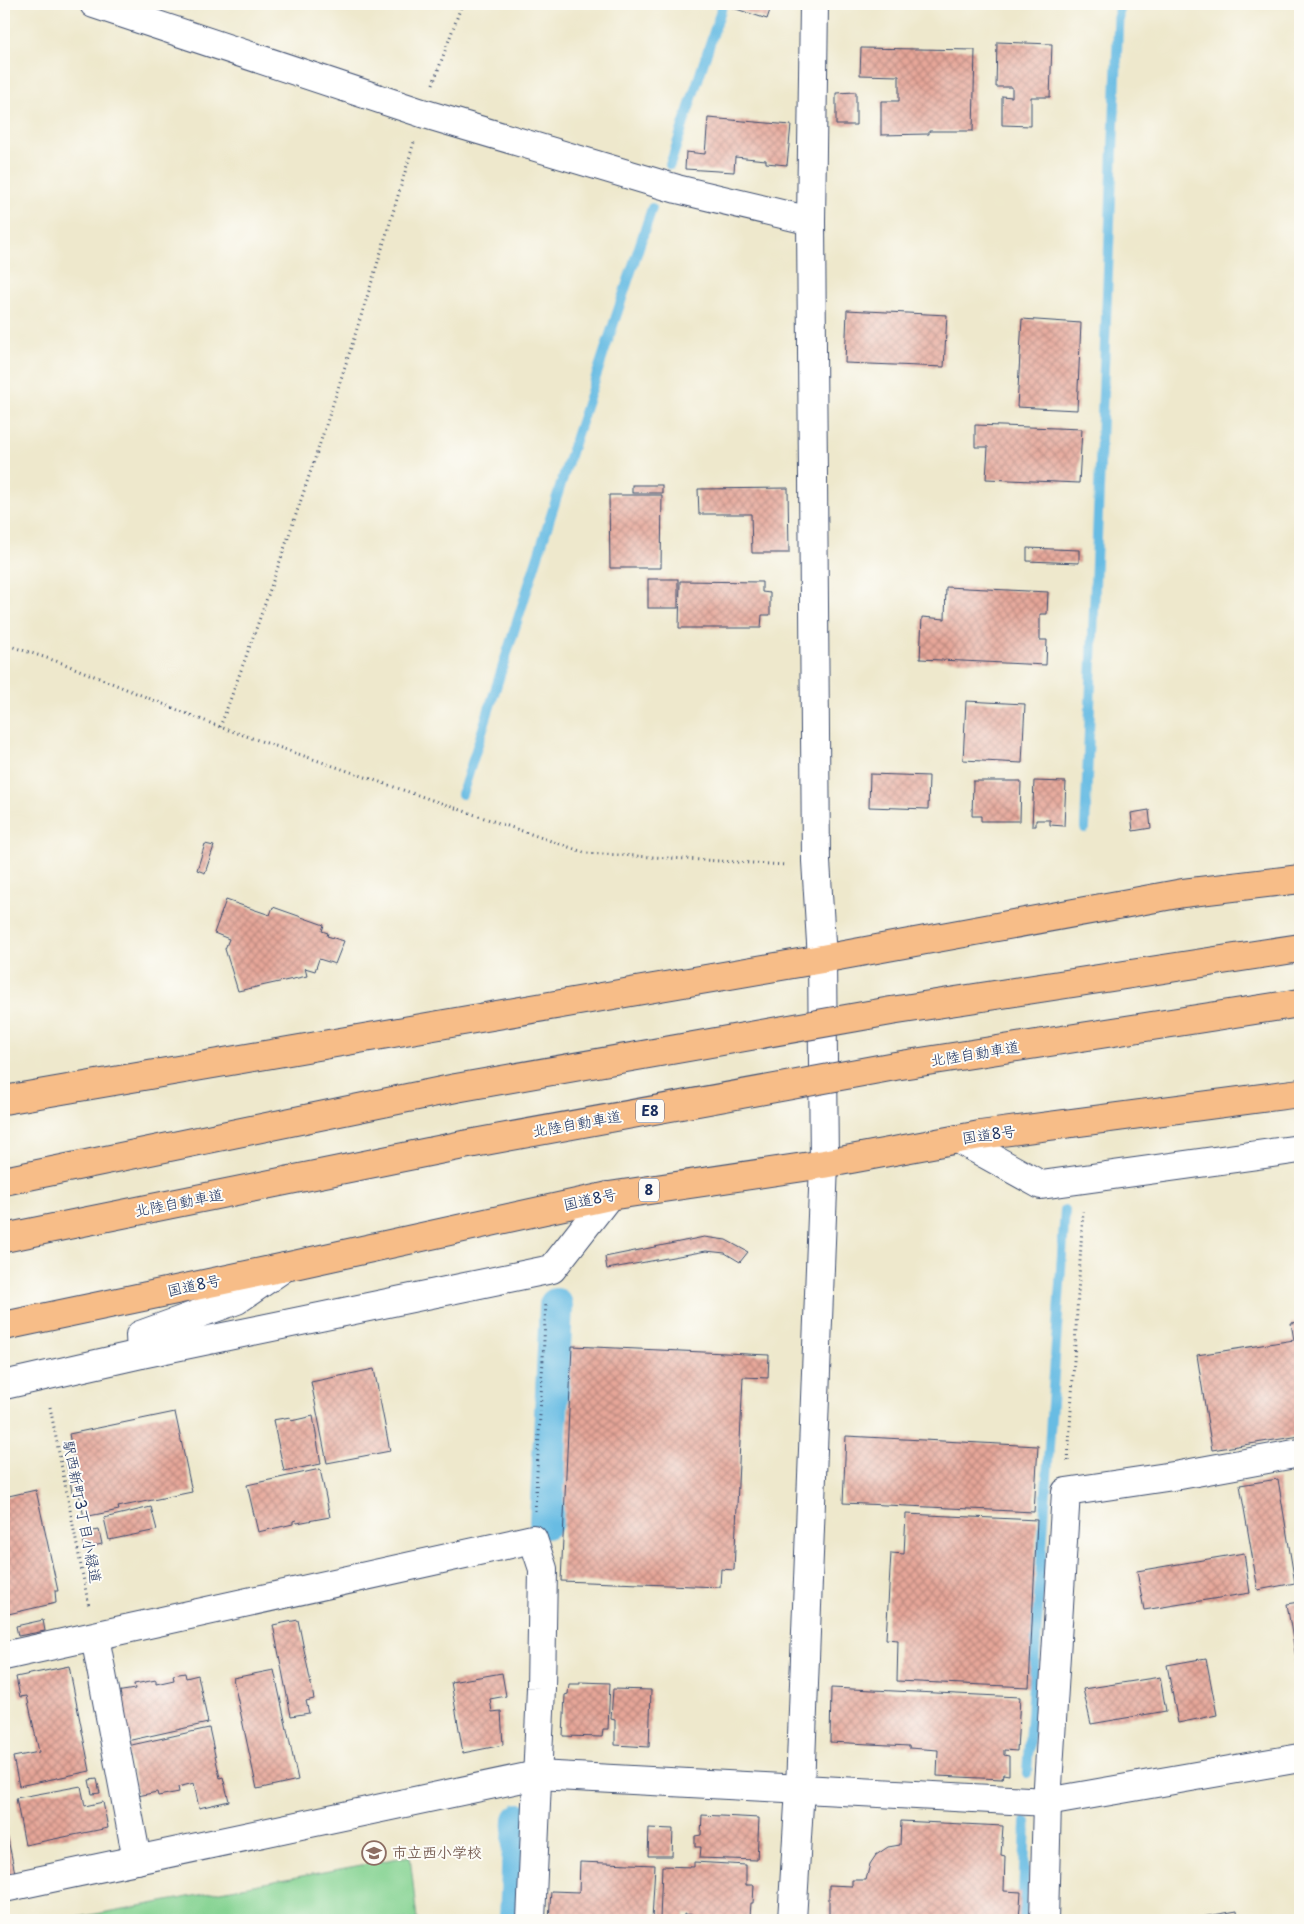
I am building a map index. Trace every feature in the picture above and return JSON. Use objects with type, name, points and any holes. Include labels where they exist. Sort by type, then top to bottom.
[{"type":"highway","points":[[4,1100],[822,959],[1182,893],[1300,878]]},
{"type":"highway","points":[[4,1180],[475,1084],[891,1011],[1300,948]]},
{"type":"highway","name":"北陸自動車道","points":[[4,1238],[463,1145],[895,1066],[1300,1003]]},
{"type":"highway","name":"国道8号","points":[[4,1326],[609,1196],[824,1164],[958,1139],[1300,1093]]},
{"type":"street","points":[[94,4],[422,113],[677,189],[811,221]]},
{"type":"street","points":[[792,1920],[800,1788],[824,1164],[822,959],[816,861],[811,221],[814,4]]},
{"type":"street","points":[[958,1139],[1041,1185],[1300,1149]]},
{"type":"street","points":[[4,1385],[141,1354],[552,1269],[609,1196]]},
{"type":"street","points":[[141,1354],[140,1335],[237,1300],[285,1267]]},
{"type":"street","points":[[1044,1920],[1047,1802],[1066,1492],[1180,1475],[1300,1453]]},
{"type":"street","points":[[4,1656],[533,1539],[543,1569],[541,1688],[530,1920]]},
{"type":"street","points":[[95,1637],[137,1860]]},
{"type":"street","points":[[4,1888],[537,1775],[1047,1802],[1300,1758]]},
{"type":"path","points":[[220,727],[255,633],[369,293],[422,113],[462,4]]},
{"type":"path","points":[[4,644],[62,662],[220,727],[586,853],[782,866],[816,861]]},
{"type":"path","points":[[1066,1492],[1084,1179]]},
{"type":"path","points":[[533,1539],[546,1294]]},
{"type":"path","name":"駅西新町3丁目小緑道","points":[[49,1402],[95,1637]]},
{"type":"green space","points":[[410,1856],[417,1920],[64,1920]]},
{"type":"building","points":[[731,4],[772,4],[767,19],[730,7]]},
{"type":"building","points":[[997,42],[1052,44],[1050,97],[1031,97],[1031,126],[1002,125],[1002,96],[1012,97],[1012,87],[996,87]]},
{"type":"building","points":[[861,48],[975,50],[973,131],[929,131],[929,134],[881,135],[881,101],[899,101],[899,76],[860,75]]},
{"type":"building","points":[[856,92],[856,125],[836,125],[836,93]]},
{"type":"building","points":[[708,118],[791,125],[787,165],[766,163],[766,160],[735,157],[734,172],[685,169],[686,152],[705,154]]},
{"type":"building","points":[[847,310],[947,315],[944,367],[845,363]]},
{"type":"building","points":[[1022,319],[1081,323],[1077,410],[1017,407]]},
{"type":"building","points":[[975,425],[1082,429],[1079,483],[986,479],[988,447],[975,447]]},
{"type":"building","points":[[632,485],[662,485],[662,493],[632,493]]},
{"type":"building","points":[[788,488],[789,553],[752,553],[751,514],[699,514],[698,489]]},
{"type":"building","points":[[609,495],[662,495],[661,568],[610,568]]},
{"type":"building","points":[[1027,548],[1079,550],[1079,563],[1027,561]]},
{"type":"building","points":[[648,579],[678,579],[678,608],[648,608]]},
{"type":"building","points":[[680,581],[762,582],[762,592],[770,593],[770,615],[762,615],[761,628],[679,628]]},
{"type":"building","points":[[946,587],[1048,592],[1047,614],[1040,614],[1040,640],[1047,640],[1046,665],[920,659],[922,617],[945,619]]},
{"type":"building","points":[[966,701],[1025,704],[1022,763],[963,760]]},
{"type":"building","points":[[870,774],[929,776],[928,809],[869,807]]},
{"type":"building","points":[[973,781],[1021,781],[1020,821],[981,821],[981,816],[972,816]]},
{"type":"building","points":[[1034,781],[1066,782],[1064,826],[1050,825],[1050,820],[1036,820],[1036,826],[1032,826]]},
{"type":"building","points":[[1149,810],[1151,828],[1133,831],[1131,813]]},
{"type":"building","points":[[205,844],[214,846],[205,873],[197,870]]},
{"type":"building","points":[[226,900],[270,915],[273,907],[324,925],[322,931],[328,933],[327,936],[344,941],[335,964],[319,959],[315,971],[305,968],[307,976],[238,991],[225,949],[229,939],[214,933]]},
{"type":"building","points":[[704,1237],[726,1240],[748,1252],[740,1262],[725,1253],[706,1251],[607,1269],[605,1257]]},
{"type":"building","points":[[1300,1322],[1300,1436],[1212,1450],[1197,1355],[1294,1340],[1291,1323]]},
{"type":"building","points":[[572,1346],[769,1355],[768,1378],[743,1377],[734,1570],[721,1569],[720,1587],[561,1581]]},
{"type":"building","points":[[374,1369],[390,1451],[327,1463],[311,1382]]},
{"type":"building","points":[[175,1412],[192,1492],[118,1507],[119,1510],[84,1517],[79,1494],[73,1496],[66,1462],[74,1460],[69,1434]]},
{"type":"building","points":[[313,1416],[321,1464],[284,1471],[273,1420],[290,1417],[291,1421]]},
{"type":"building","points":[[846,1436],[1038,1446],[1034,1512],[843,1503]]},
{"type":"building","points":[[320,1469],[330,1517],[297,1523],[296,1520],[293,1521],[293,1524],[258,1532],[247,1485]]},
{"type":"building","points":[[1278,1479],[1295,1583],[1258,1590],[1240,1485]]},
{"type":"building","points":[[36,1490],[58,1591],[55,1591],[56,1603],[4,1615],[4,1497]]},
{"type":"building","points":[[151,1507],[157,1530],[109,1540],[104,1518]]},
{"type":"building","points":[[906,1514],[1037,1520],[1029,1687],[897,1681],[898,1640],[886,1639],[891,1553],[904,1554]]},
{"type":"building","points":[[99,1530],[102,1544],[85,1548],[82,1533]]},
{"type":"building","points":[[1244,1553],[1250,1593],[1144,1610],[1137,1571]]},
{"type":"building","points":[[1300,1602],[1300,1676],[1299,1676],[1287,1604]]},
{"type":"building","points":[[43,1620],[45,1631],[18,1636],[16,1626]]},
{"type":"building","points":[[298,1620],[314,1699],[306,1701],[309,1713],[291,1716],[273,1625]]},
{"type":"building","points":[[1206,1658],[1217,1715],[1178,1723],[1167,1665]]},
{"type":"building","points":[[69,1666],[90,1771],[19,1786],[13,1757],[39,1752],[27,1696],[20,1697],[16,1677]]},
{"type":"building","points":[[274,1670],[298,1780],[257,1789],[233,1678]]},
{"type":"building","points":[[185,1673],[186,1678],[198,1675],[208,1723],[127,1741],[116,1692],[135,1689],[134,1684],[156,1680],[156,1684],[174,1680],[173,1675]]},
{"type":"building","points":[[502,1673],[506,1696],[490,1699],[492,1712],[501,1711],[503,1745],[463,1753],[451,1682]]},
{"type":"building","points":[[1160,1677],[1166,1711],[1091,1724],[1083,1689]]},
{"type":"building","points":[[580,1682],[610,1683],[608,1729],[603,1729],[602,1737],[563,1736],[565,1695],[568,1694],[569,1684],[580,1684]]},
{"type":"building","points":[[831,1688],[1020,1697],[1017,1751],[1004,1750],[1004,1755],[1009,1756],[1009,1775],[1003,1774],[1002,1779],[937,1776],[938,1750],[909,1748],[909,1746],[830,1742]]},
{"type":"building","points":[[613,1689],[651,1690],[649,1747],[615,1745],[615,1720],[611,1719]]},
{"type":"building","points":[[209,1728],[220,1778],[223,1777],[229,1801],[199,1808],[194,1783],[178,1787],[179,1792],[158,1796],[157,1792],[138,1796],[127,1746]]},
{"type":"building","points":[[97,1779],[100,1793],[92,1794],[89,1780]]},
{"type":"building","points":[[81,1786],[85,1806],[103,1802],[108,1828],[25,1845],[16,1798]]},
{"type":"building","points":[[702,1815],[759,1818],[757,1860],[700,1858],[701,1847],[695,1847],[695,1836],[701,1835]]},
{"type":"building","points":[[4,1820],[15,1873],[4,1876]]},
{"type":"building","points":[[901,1821],[1003,1826],[1001,1855],[1005,1856],[1004,1891],[1021,1892],[1019,1920],[829,1918],[829,1885],[852,1886],[852,1880],[866,1880],[870,1864],[876,1855],[888,1847],[900,1845]]},
{"type":"building","points":[[649,1828],[673,1829],[672,1856],[648,1856]]},
{"type":"building","points":[[580,1862],[655,1865],[652,1920],[549,1920],[551,1891],[579,1892]]},
{"type":"building","points":[[694,1862],[746,1865],[746,1885],[754,1885],[750,1917],[746,1917],[746,1920],[692,1920],[692,1915],[684,1914],[684,1920],[660,1920],[662,1866],[694,1867]]},
{"type":"building","points":[[1237,1911],[1238,1920],[1190,1920],[1190,1919]]},
{"type":"waterway","points":[[670,165],[723,4]]},
{"type":"waterway","points":[[1085,828],[1119,4]]},
{"type":"waterway","points":[[462,794],[575,440],[652,208]]},
{"type":"waterway","points":[[1027,1773],[1065,1210]]},
{"type":"waterway","points":[[546,1522],[556,1305]]},
{"type":"waterway","points":[[516,1920],[520,1820]]},
{"type":"waterway","points":[[1022,1920],[1026,1822]]},
{"type":"place","name":"市立西小学校","points":[[374,1853]]}]
